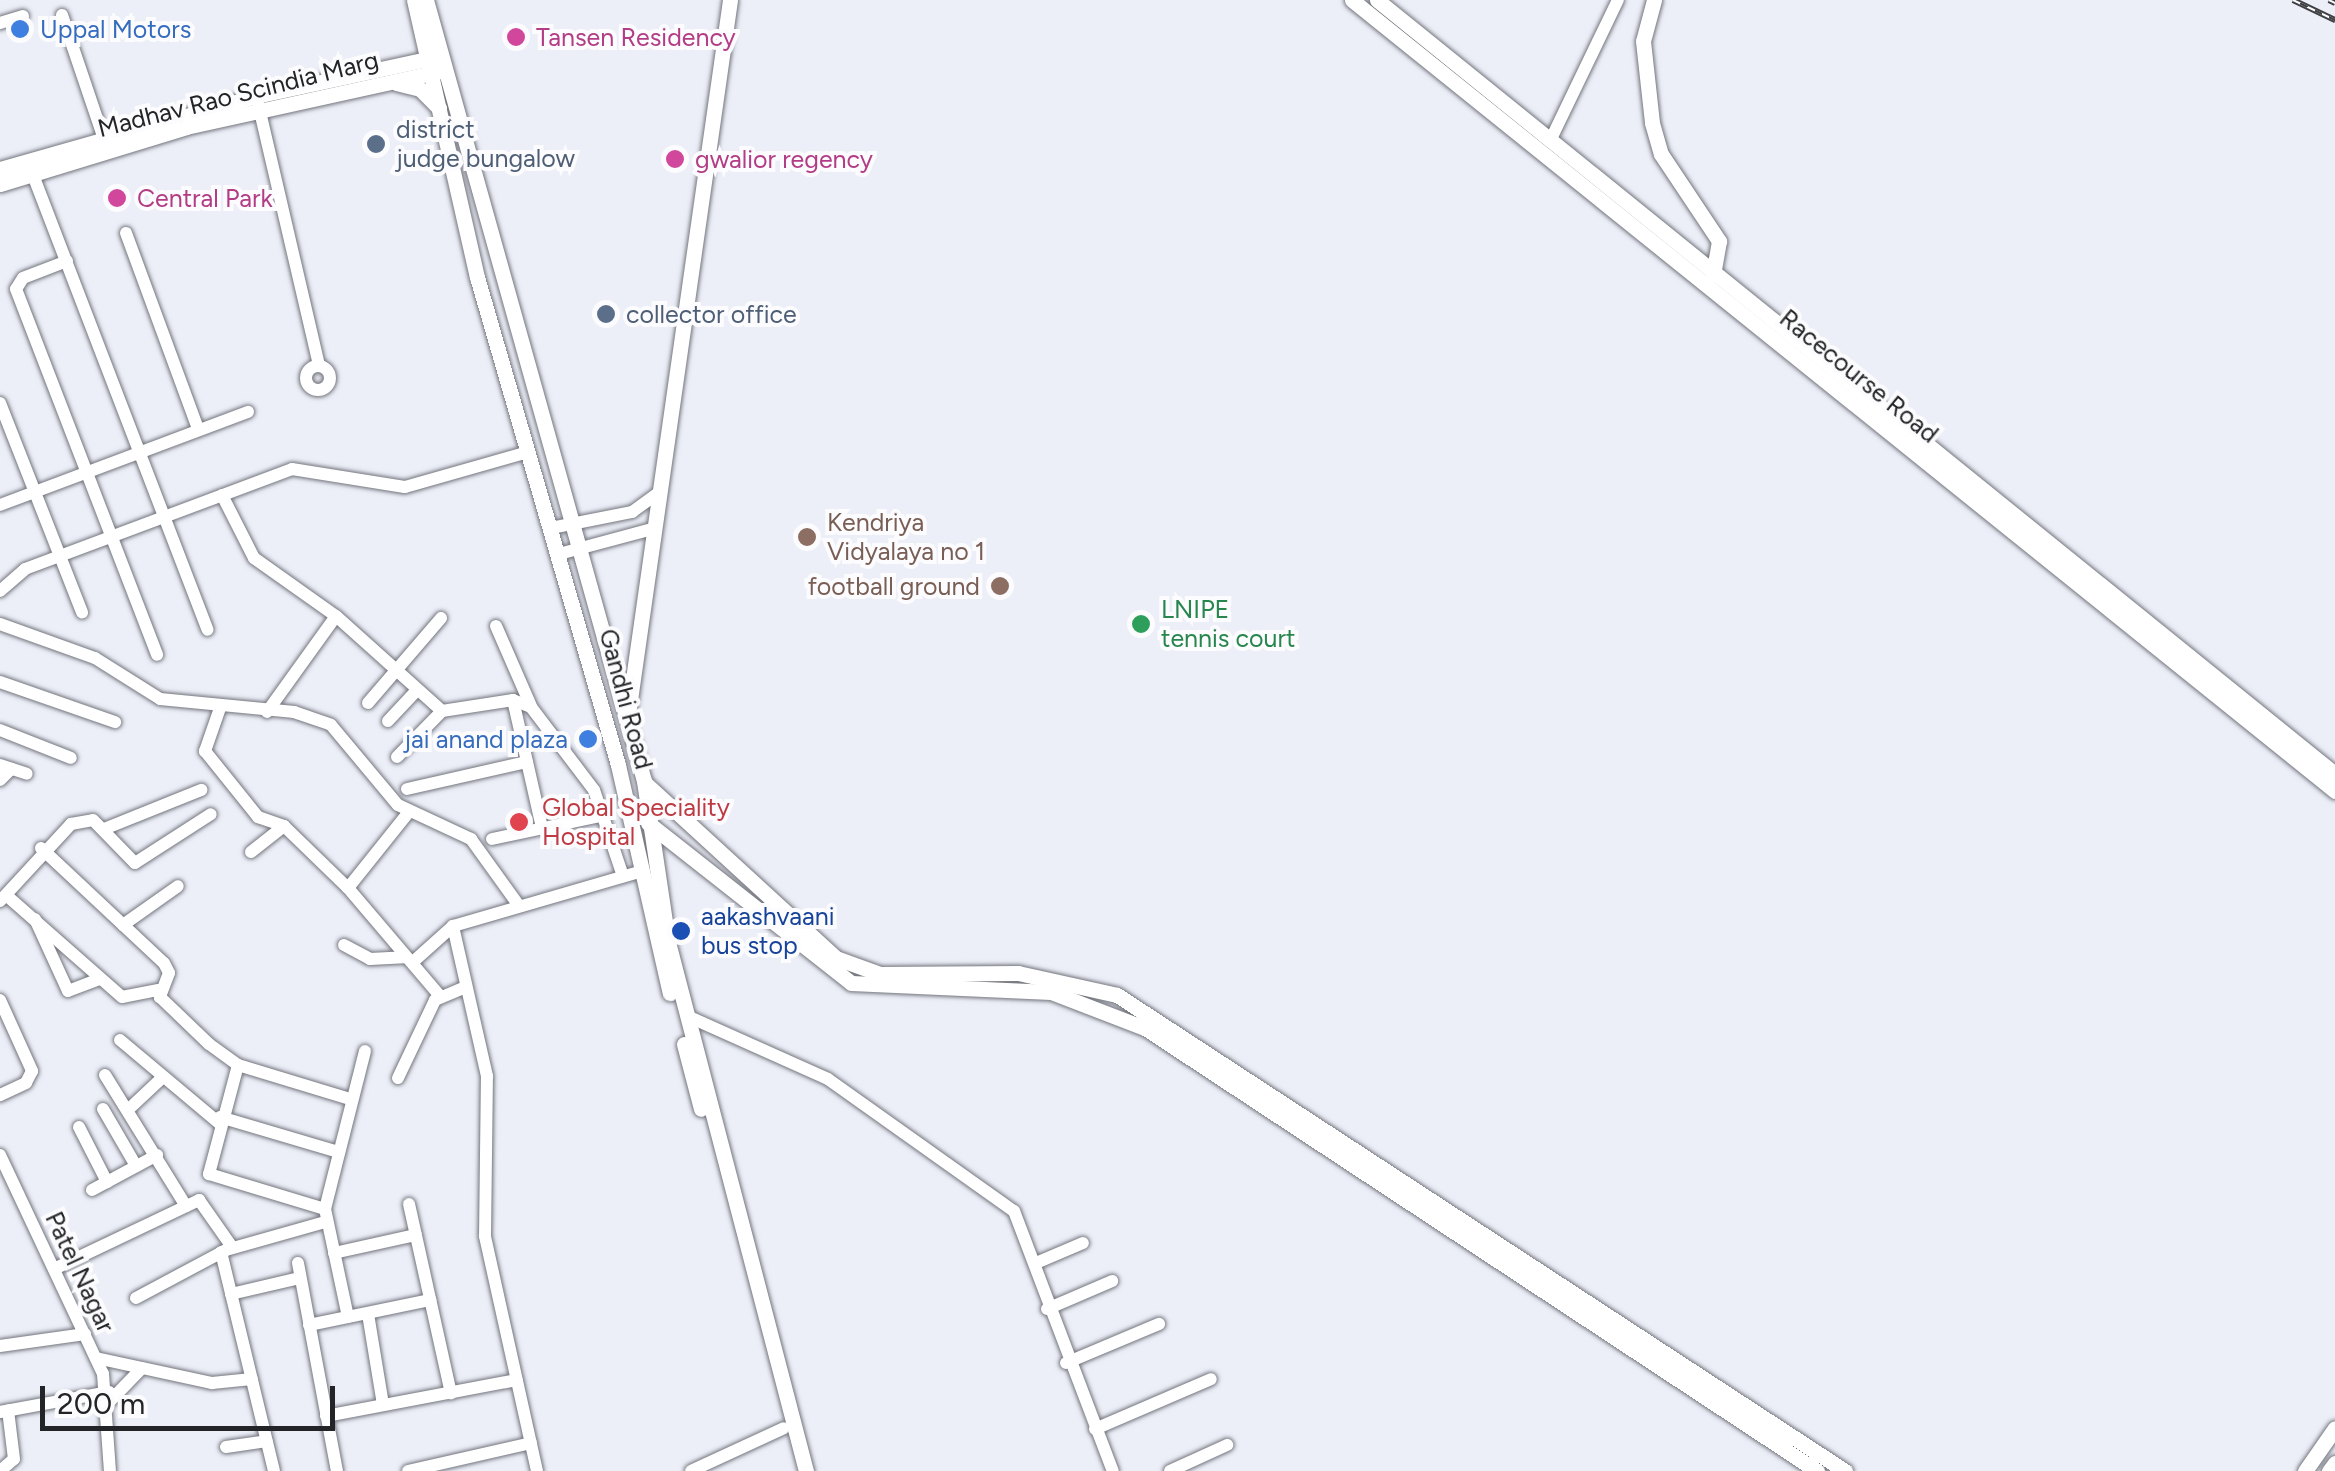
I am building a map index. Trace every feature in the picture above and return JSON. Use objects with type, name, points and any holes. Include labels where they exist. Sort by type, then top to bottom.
[{"type":"main road","name":"Gandhi Road","points":[[414,0],[437,64],[442,111],[477,277],[630,811],[631,874],[796,1471]]},
{"type":"main road","points":[[426,0],[437,64],[580,547],[644,781],[654,828],[652,846],[687,1016],[806,1471]]},
{"type":"main road","points":[[627,721],[730,0]]},
{"type":"main road","name":"Racecourse Road","points":[[1352,0],[1713,274],[2335,774]]},
{"type":"main road","name":"Racecourse Road","points":[[1377,0],[2335,791]]},
{"type":"main road","points":[[1654,0],[1643,41],[1652,123],[1662,154],[1718,240],[1713,274]]},
{"type":"main road","name":"Madhav Rao Scindia Marg","points":[[258,103],[390,82],[437,64]]},
{"type":"main road","name":"Madhav Rao Scindia Marg","points":[[1,173],[258,103],[437,64]]},
{"type":"main road","points":[[390,82],[420,89],[442,111]]},
{"type":"main road","name":"Madhav Rao Scindia Marg","points":[[1,173],[32,174],[106,144]]},
{"type":"main road","points":[[618,765],[644,781],[836,958],[880,974],[1018,973],[1117,995],[1845,1471]]},
{"type":"main road","points":[[630,811],[851,984],[1051,992],[1132,1021],[1816,1471]]},
{"type":"main road","points":[[2305,1471],[2335,1428]]},
{"type":"main road","points":[[2329,1471],[2335,1463]]},
{"type":"street","points":[[1548,145],[1618,0]]},
{"type":"street","points":[[62,14],[106,144]]},
{"type":"street","points":[[0,23],[23,16]]},
{"type":"street","points":[[258,103],[319,365]]},
{"type":"street","points":[[32,174],[208,630]]},
{"type":"street","points":[[126,233],[198,429]]},
{"type":"street","points":[[67,261],[23,278],[16,289],[158,654]]},
{"type":"street","points":[[0,403],[6,438],[33,492],[82,612]]},
{"type":"street","points":[[0,504],[248,412]]},
{"type":"street","points":[[0,591],[60,556],[303,468],[405,487],[528,452]]},
{"type":"street","points":[[551,528],[632,512],[657,494]]},
{"type":"street","points":[[222,496],[254,558],[336,616],[442,712]]},
{"type":"street","points":[[559,554],[652,529]]},
{"type":"street","points":[[267,712],[336,616]]},
{"type":"street","points":[[368,703],[441,618]]},
{"type":"street","points":[[0,624],[95,658],[160,699],[267,712],[331,725],[408,813],[472,839],[516,903]]},
{"type":"street","points":[[344,946],[370,959],[409,959],[453,926],[516,903],[631,874],[605,815],[531,707],[496,626]]},
{"type":"street","points":[[0,682],[115,722]]},
{"type":"street","points":[[388,721],[417,690]]},
{"type":"street","points":[[397,758],[442,712],[512,700],[531,707]]},
{"type":"street","points":[[512,700],[542,828]]},
{"type":"street","points":[[220,708],[205,751],[258,817],[284,826],[348,888],[440,996]]},
{"type":"street","points":[[0,730],[71,758]]},
{"type":"street","points":[[407,790],[527,762]]},
{"type":"street","points":[[0,780],[6,767],[27,774]]},
{"type":"street","points":[[104,829],[201,790]]},
{"type":"street","points":[[348,888],[408,813]]},
{"type":"street","points":[[158,990],[127,998],[100,979],[4,892],[41,848],[84,820],[104,829],[135,862],[211,814]]},
{"type":"street","points":[[492,839],[605,815]]},
{"type":"street","points":[[252,852],[284,826]]},
{"type":"street","points":[[41,848],[168,968],[158,990]]},
{"type":"street","points":[[123,925],[178,886]]},
{"type":"street","points":[[35,919],[68,991],[100,979]]},
{"type":"street","points":[[453,926],[487,1076],[485,1236],[537,1471]]},
{"type":"street","points":[[398,1078],[440,996],[466,987]]},
{"type":"street","points":[[158,990],[238,1065],[350,1099]]},
{"type":"street","points":[[0,1000],[32,1071],[26,1083],[0,1095]]},
{"type":"street","points":[[687,1016],[828,1080],[1014,1211],[1036,1263],[1066,1363],[1112,1471]]},
{"type":"street","points":[[120,1040],[220,1120],[335,1151]]},
{"type":"street","points":[[348,1318],[325,1215],[335,1151],[365,1051]]},
{"type":"street","points":[[238,1065],[207,1167],[215,1180],[325,1215]]},
{"type":"street","points":[[105,1075],[130,1107],[186,1206]]},
{"type":"street","points":[[130,1107],[164,1076]]},
{"type":"street","points":[[102,1109],[136,1166]]},
{"type":"street","points":[[79,1127],[107,1182]]},
{"type":"street","points":[[92,1190],[157,1155]]},
{"type":"street","name":"Patel Nagar","points":[[0,1156],[96,1358],[109,1397],[110,1471]]},
{"type":"street","points":[[54,1269],[202,1201],[226,1250],[231,1294],[274,1471]]},
{"type":"street","points":[[409,1204],[451,1393]]},
{"type":"street","points":[[136,1298],[226,1250],[325,1215]]},
{"type":"street","points":[[334,1253],[416,1235]]},
{"type":"street","points":[[1036,1263],[1084,1244]]},
{"type":"street","points":[[298,1263],[337,1471]]},
{"type":"street","points":[[231,1294],[300,1278]]},
{"type":"street","points":[[1047,1309],[1112,1281]]},
{"type":"street","points":[[309,1325],[430,1300]]},
{"type":"street","points":[[368,1314],[384,1406]]},
{"type":"street","points":[[1066,1363],[1160,1324]]},
{"type":"street","points":[[0,1346],[85,1334]]},
{"type":"street","points":[[96,1358],[222,1384],[252,1380]]},
{"type":"street","points":[[0,1471],[14,1458],[4,1411],[109,1397],[142,1368]]},
{"type":"street","points":[[326,1416],[517,1380]]},
{"type":"street","points":[[1095,1428],[1211,1380]]},
{"type":"street","points":[[691,1471],[712,1467],[784,1428]]},
{"type":"street","points":[[226,1448],[266,1441]]},
{"type":"street","points":[[408,1471],[441,1467],[531,1444]]},
{"type":"street","points":[[1170,1471],[1227,1444]]},
{"type":"railway","points":[[2293,0],[2335,20]]},
{"type":"railway","points":[[2329,0],[2335,3]]},
{"type":"place","name":"Uppal Motors","points":[[20,29]]},
{"type":"place","name":"Tansen Residency","points":[[516,37]]},
{"type":"place","name":"district judge bungalow","points":[[376,144]]},
{"type":"place","name":"gwalior regency","points":[[675,159]]},
{"type":"place","name":"Central Park","points":[[117,198]]},
{"type":"place","name":"collector office","points":[[606,314]]},
{"type":"place","name":"Kendriya Vidyalaya no 1","points":[[807,537]]},
{"type":"place","name":"football ground","points":[[1000,586]]},
{"type":"place","name":"LNIPE tennis court","points":[[1141,624]]},
{"type":"place","name":"jai anand plaza","points":[[588,739]]},
{"type":"place","name":"Global Speciality Hospital","points":[[519,822]]},
{"type":"place","name":"aakashvaani bus stop","points":[[681,931]]}]
